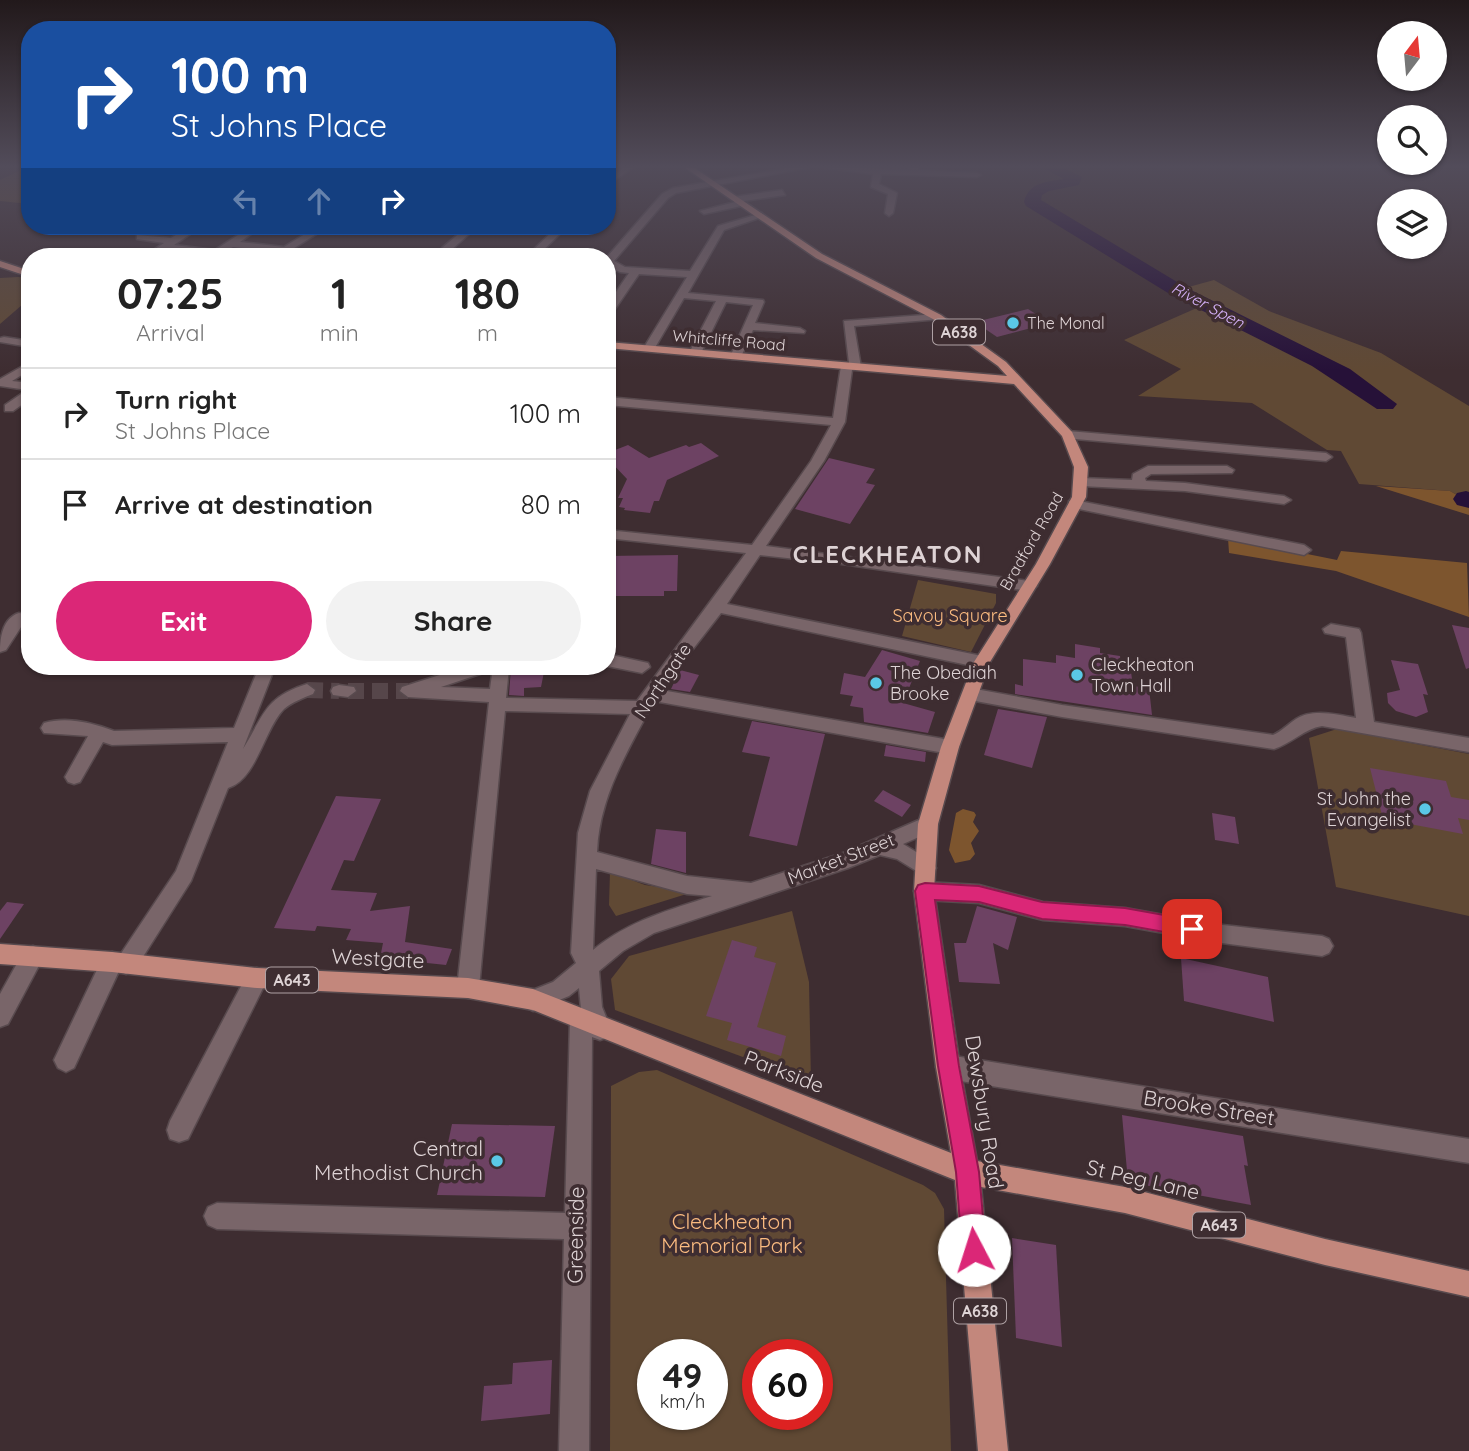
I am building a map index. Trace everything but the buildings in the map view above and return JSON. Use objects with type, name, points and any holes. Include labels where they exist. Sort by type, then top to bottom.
[{"type":"main road","name":"Bradford Road","points":[[788,235],[819,256],[937,317],[1002,363],[1069,435],[1081,467],[1079,497],[1043,564],[982,662],[950,747],[928,824]]},
{"type":"main road","points":[[0,264],[21,271]]},
{"type":"main road","name":"Whitcliffe Road","points":[[616,346],[1020,381]]},
{"type":"main road","name":"Dewsbury Road","points":[[928,824],[925,891],[948,1066],[967,1172],[993,1451]]},
{"type":"main road","name":"Westgate","points":[[0,954],[119,963],[257,978],[468,988],[533,1000],[590,1024]]},
{"type":"main road","name":"Parkside","points":[[590,1024],[967,1172]]},
{"type":"main road","name":"St Peg Lane","points":[[967,1172],[1125,1200],[1325,1252],[1469,1284]]},
{"type":"street","points":[[162,248],[182,235]]},
{"type":"street","points":[[224,248],[244,235]]},
{"type":"street","points":[[289,248],[310,235]]},
{"type":"street","points":[[448,248],[463,235]]},
{"type":"street","points":[[540,248],[554,235]]},
{"type":"street","points":[[616,253],[632,235]]},
{"type":"street","points":[[649,349],[716,235]]},
{"type":"street","points":[[140,237],[183,248]]},
{"type":"street","points":[[231,243],[270,248]]},
{"type":"street","points":[[616,267],[635,271],[691,274]]},
{"type":"street","points":[[616,300],[635,271]]},
{"type":"street","points":[[680,295],[760,302],[736,357]]},
{"type":"street","points":[[695,353],[722,299]]},
{"type":"street","name":"Northgate","points":[[590,1024],[592,1007],[588,966],[582,953],[588,833],[599,791],[646,701],[717,607],[815,465],[839,422],[851,367],[848,323],[937,317]]},
{"type":"street","points":[[749,326],[800,331]]},
{"type":"street","points":[[4,340],[21,343]]},
{"type":"street","points":[[1,383],[21,371]]},
{"type":"street","points":[[1,383],[21,386]]},
{"type":"street","points":[[9,408],[21,399]]},
{"type":"street","points":[[616,402],[839,422]]},
{"type":"street","points":[[1069,435],[1326,457]]},
{"type":"street","points":[[1141,486],[1139,477],[1148,470],[1227,470]]},
{"type":"street","points":[[1080,482],[1185,487],[1284,500]]},
{"type":"street","points":[[1074,504],[1304,550]]},
{"type":"street","points":[[616,535],[755,549],[1029,586]]},
{"type":"street","points":[[717,607],[982,662]]},
{"type":"street","points":[[0,646],[21,622]]},
{"type":"street","points":[[1331,629],[1353,633],[1366,725]]},
{"type":"street","points":[[616,662],[642,667]]},
{"type":"street","points":[[66,1060],[119,963],[184,875],[264,675]]},
{"type":"street","points":[[458,675],[408,691],[498,700],[646,701],[950,747]]},
{"type":"street","points":[[468,988],[500,675]]},
{"type":"street","points":[[217,795],[251,752],[272,710],[287,696],[307,690]]},
{"type":"street","points":[[970,694],[1062,711],[1274,742],[1292,734],[1303,723],[1322,719],[1469,745]]},
{"type":"street","points":[[50,728],[81,727],[112,738],[240,735]]},
{"type":"street","points":[[74,777],[100,732]]},
{"type":"street","name":"Market Street","points":[[533,1000],[561,989],[616,944],[648,926],[848,860],[928,824]]},
{"type":"street","points":[[878,846],[902,852],[926,868]]},
{"type":"street","name":"Market Street","points":[[588,858],[687,885],[752,891]]},
{"type":"street","points":[[925,891],[979,894],[1042,911],[1125,917],[1214,933],[1322,946]]},
{"type":"street","points":[[0,1016],[33,956]]},
{"type":"street","points":[[179,1130],[257,978]]},
{"type":"street","name":"Greenside","points":[[574,1451],[576,1226],[590,1024]]},
{"type":"street","name":"Brooke Street","points":[[948,1066],[1469,1151]]},
{"type":"street","points":[[217,1216],[576,1226]]},
{"type":"green space","points":[[21,277],[21,306],[0,324],[0,278]]},
{"type":"green space","points":[[1214,280],[1269,311],[1381,353],[1469,406],[1469,502],[1450,491],[1359,484],[1341,451],[1327,450],[1252,403],[1138,396],[1181,369],[1124,340],[1199,307],[1174,291]]},
{"type":"green space","name":"Savoy Square","points":[[918,580],[996,594],[996,603],[971,652],[902,636]]},
{"type":"green space","points":[[1337,729],[1469,754],[1469,916],[1336,887],[1309,738]]},
{"type":"green space","points":[[610,872],[645,885],[693,892],[616,916],[609,905]]},
{"type":"green space","points":[[792,911],[809,982],[811,1082],[615,1010],[611,979],[629,956]]},
{"type":"green space","name":"Cleckheaton Memorial Park","points":[[657,1070],[923,1185],[935,1193],[944,1209],[951,1451],[610,1451],[611,1086],[639,1072]]},
{"type":"shaded area","points":[[1376,486],[1450,491],[1469,502],[1469,515]]},
{"type":"shaded area","points":[[1228,538],[1337,560],[1341,551],[1467,563],[1469,617],[1336,571],[1229,553]]},
{"type":"shaded area","points":[[963,809],[974,812],[976,815],[973,822],[979,831],[971,843],[975,854],[970,860],[955,863],[949,850],[956,813]]},
{"type":"waterway","name":"River Spen","points":[[1085,235],[1202,304],[1320,361],[1385,404]]},
{"type":"tunnel","points":[[307,690],[339,691]]},
{"type":"tunnel","points":[[348,691],[408,691]]},
{"type":"place","name":"The Monal","points":[[1013,323]]},
{"type":"place","name":"Cleckheaton Town Hall","points":[[1077,675]]},
{"type":"place","name":"The Obediah Brooke","points":[[876,683]]},
{"type":"place","name":"St John the Evangelist","points":[[1425,809]]},
{"type":"place","name":"Central Methodist Church","points":[[497,1161]]},
{"type":"district","name":"CLECKHEATON","points":[[888,555]]},
{"type":"route","points":[[974,1250],[967,1172],[948,1066],[925,891],[979,894],[1042,911],[1125,917],[1192,929]]}]
